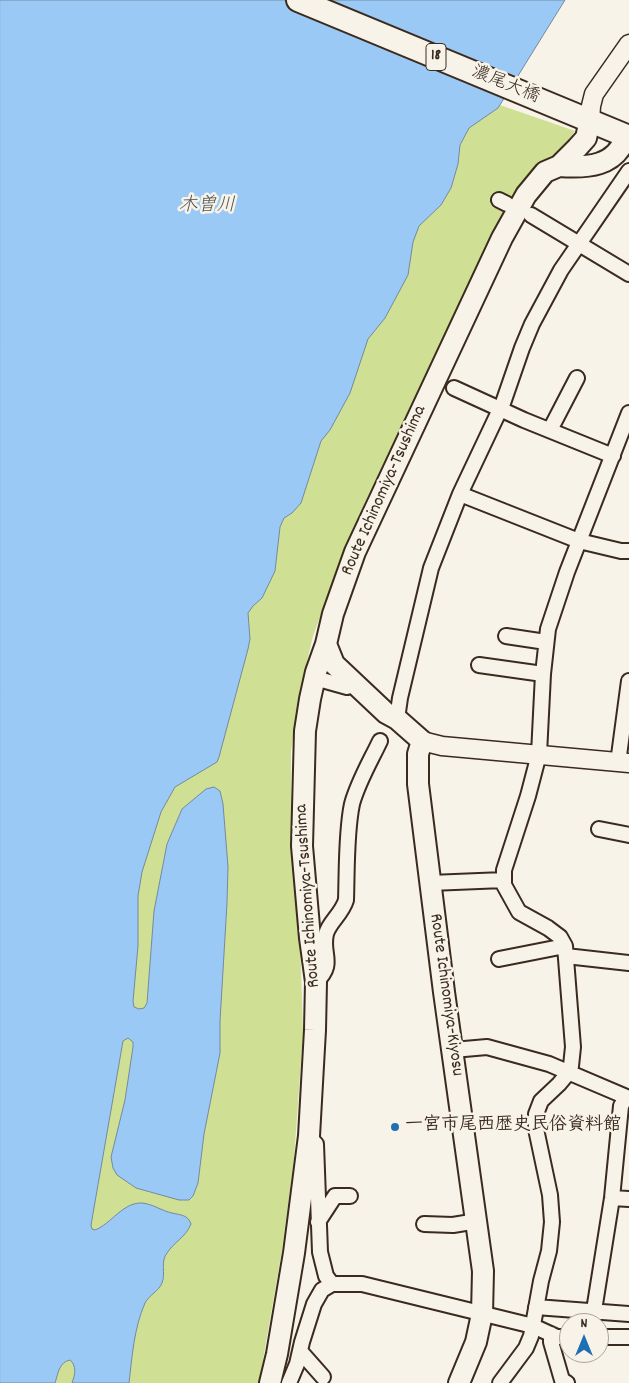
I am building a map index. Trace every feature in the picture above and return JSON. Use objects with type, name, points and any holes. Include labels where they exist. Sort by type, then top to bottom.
[{"type":"main road","name":"濃尾大橋","points":[[298,0],[582,117]]},
{"type":"main road","name":"18","points":[[582,117],[628,136]]},
{"type":"main road","name":"Route Ichinomiya-Tsushima","points":[[270,1383],[278,1354],[294,1253],[308,1136],[315,1030],[316,982],[302,846],[302,798],[305,731],[316,672],[326,644],[333,614],[355,552],[502,238],[526,195],[544,172],[559,166],[586,138],[582,117]]},
{"type":"main road","points":[[559,166],[584,167],[598,164],[615,154],[628,136]]},
{"type":"main road","points":[[326,644],[334,664],[386,713],[397,719],[422,741]]},
{"type":"main road","name":"Route Ichinomiya-Kiyosu","points":[[422,741],[418,754],[418,784],[484,1271],[482,1314],[476,1342],[459,1383]]},
{"type":"street","points":[[582,117],[591,106],[594,94],[629,44]]},
{"type":"street","points":[[397,719],[400,698],[431,568],[460,494],[501,408],[532,324],[556,278],[578,243],[629,171]]},
{"type":"street","points":[[531,215],[628,271]]},
{"type":"street","points":[[550,430],[577,378]]},
{"type":"street","points":[[454,388],[613,456]]},
{"type":"street","points":[[500,1383],[526,1348],[532,1336],[536,1307],[549,1251],[552,1222],[550,1194],[536,1129],[536,1114],[541,1101],[569,1072],[573,1047],[565,951],[560,937],[519,912],[504,886],[504,870],[528,796],[539,754],[546,642],[555,608],[629,412]]},
{"type":"street","points":[[460,494],[579,541],[621,551],[629,551]]},
{"type":"street","points":[[506,636],[546,642]]},
{"type":"street","points":[[479,666],[543,674]]},
{"type":"street","points":[[322,680],[347,687],[355,684]]},
{"type":"street","points":[[422,741],[442,746],[624,763],[629,680]]},
{"type":"street","points":[[316,982],[324,974],[327,965],[326,934],[330,925],[343,909],[346,900],[350,820],[353,802],[360,781],[380,741]]},
{"type":"street","points":[[599,830],[629,835]]},
{"type":"street","points":[[430,883],[504,880]]},
{"type":"street","points":[[499,959],[565,951],[629,963]]},
{"type":"street","points":[[453,1050],[487,1047],[549,1064],[595,1082],[627,1098],[621,1106],[612,1198],[593,1313]]},
{"type":"street","points":[[308,1136],[316,1144],[318,1222],[322,1266],[332,1284]]},
{"type":"street","points":[[318,1222],[335,1196],[350,1196]]},
{"type":"street","points":[[612,1198],[629,1198]]},
{"type":"street","points":[[424,1224],[453,1225],[477,1221]]},
{"type":"street","points":[[289,1383],[297,1364],[314,1304],[322,1290],[332,1284],[362,1284],[533,1326],[559,1337]]},
{"type":"street","points":[[536,1307],[570,1313]]},
{"type":"street","points":[[609,1316],[629,1314]]},
{"type":"street","points":[[551,1334],[551,1342],[562,1380],[567,1383]]},
{"type":"street","points":[[609,1337],[629,1337]]},
{"type":"street","points":[[300,1351],[323,1378]]},
{"type":"green space","points":[[497,104],[575,131],[557,156],[516,196],[436,355],[366,500],[339,566],[313,636],[300,691],[291,751],[291,795],[300,936],[303,1032],[294,1159],[282,1250],[259,1383],[112,1383],[100,1239],[84,1222],[113,1046],[147,1010],[138,1012],[129,1004],[126,883],[259,570],[402,245],[467,128]]},
{"type":"green space","points":[[70,1360],[75,1367],[73,1383],[50,1383],[61,1366]]},
{"type":"water","name":"木曽川","points":[[0,0],[565,0],[498,108],[469,128],[460,145],[458,164],[451,188],[441,205],[419,226],[413,242],[408,275],[385,318],[368,339],[350,393],[330,430],[321,441],[301,503],[292,513],[284,518],[280,527],[275,571],[262,598],[248,613],[250,639],[248,649],[217,762],[175,787],[161,812],[142,872],[138,896],[138,946],[133,1001],[134,1007],[139,1009],[144,1008],[147,1003],[154,911],[167,844],[182,809],[206,789],[214,787],[220,791],[223,804],[228,867],[220,1053],[204,1134],[198,1183],[193,1196],[189,1200],[179,1200],[136,1188],[117,1175],[113,1168],[111,1157],[125,1100],[133,1047],[133,1042],[128,1038],[123,1041],[91,1225],[92,1229],[95,1230],[129,1206],[142,1203],[184,1216],[191,1224],[165,1256],[162,1283],[145,1303],[141,1313],[132,1353],[129,1383],[72,1383],[75,1374],[70,1360],[61,1366],[55,1383],[0,1383]]},
{"type":"place","name":"一宮市尾西歴史民俗資料館","points":[[395,1127]]}]
